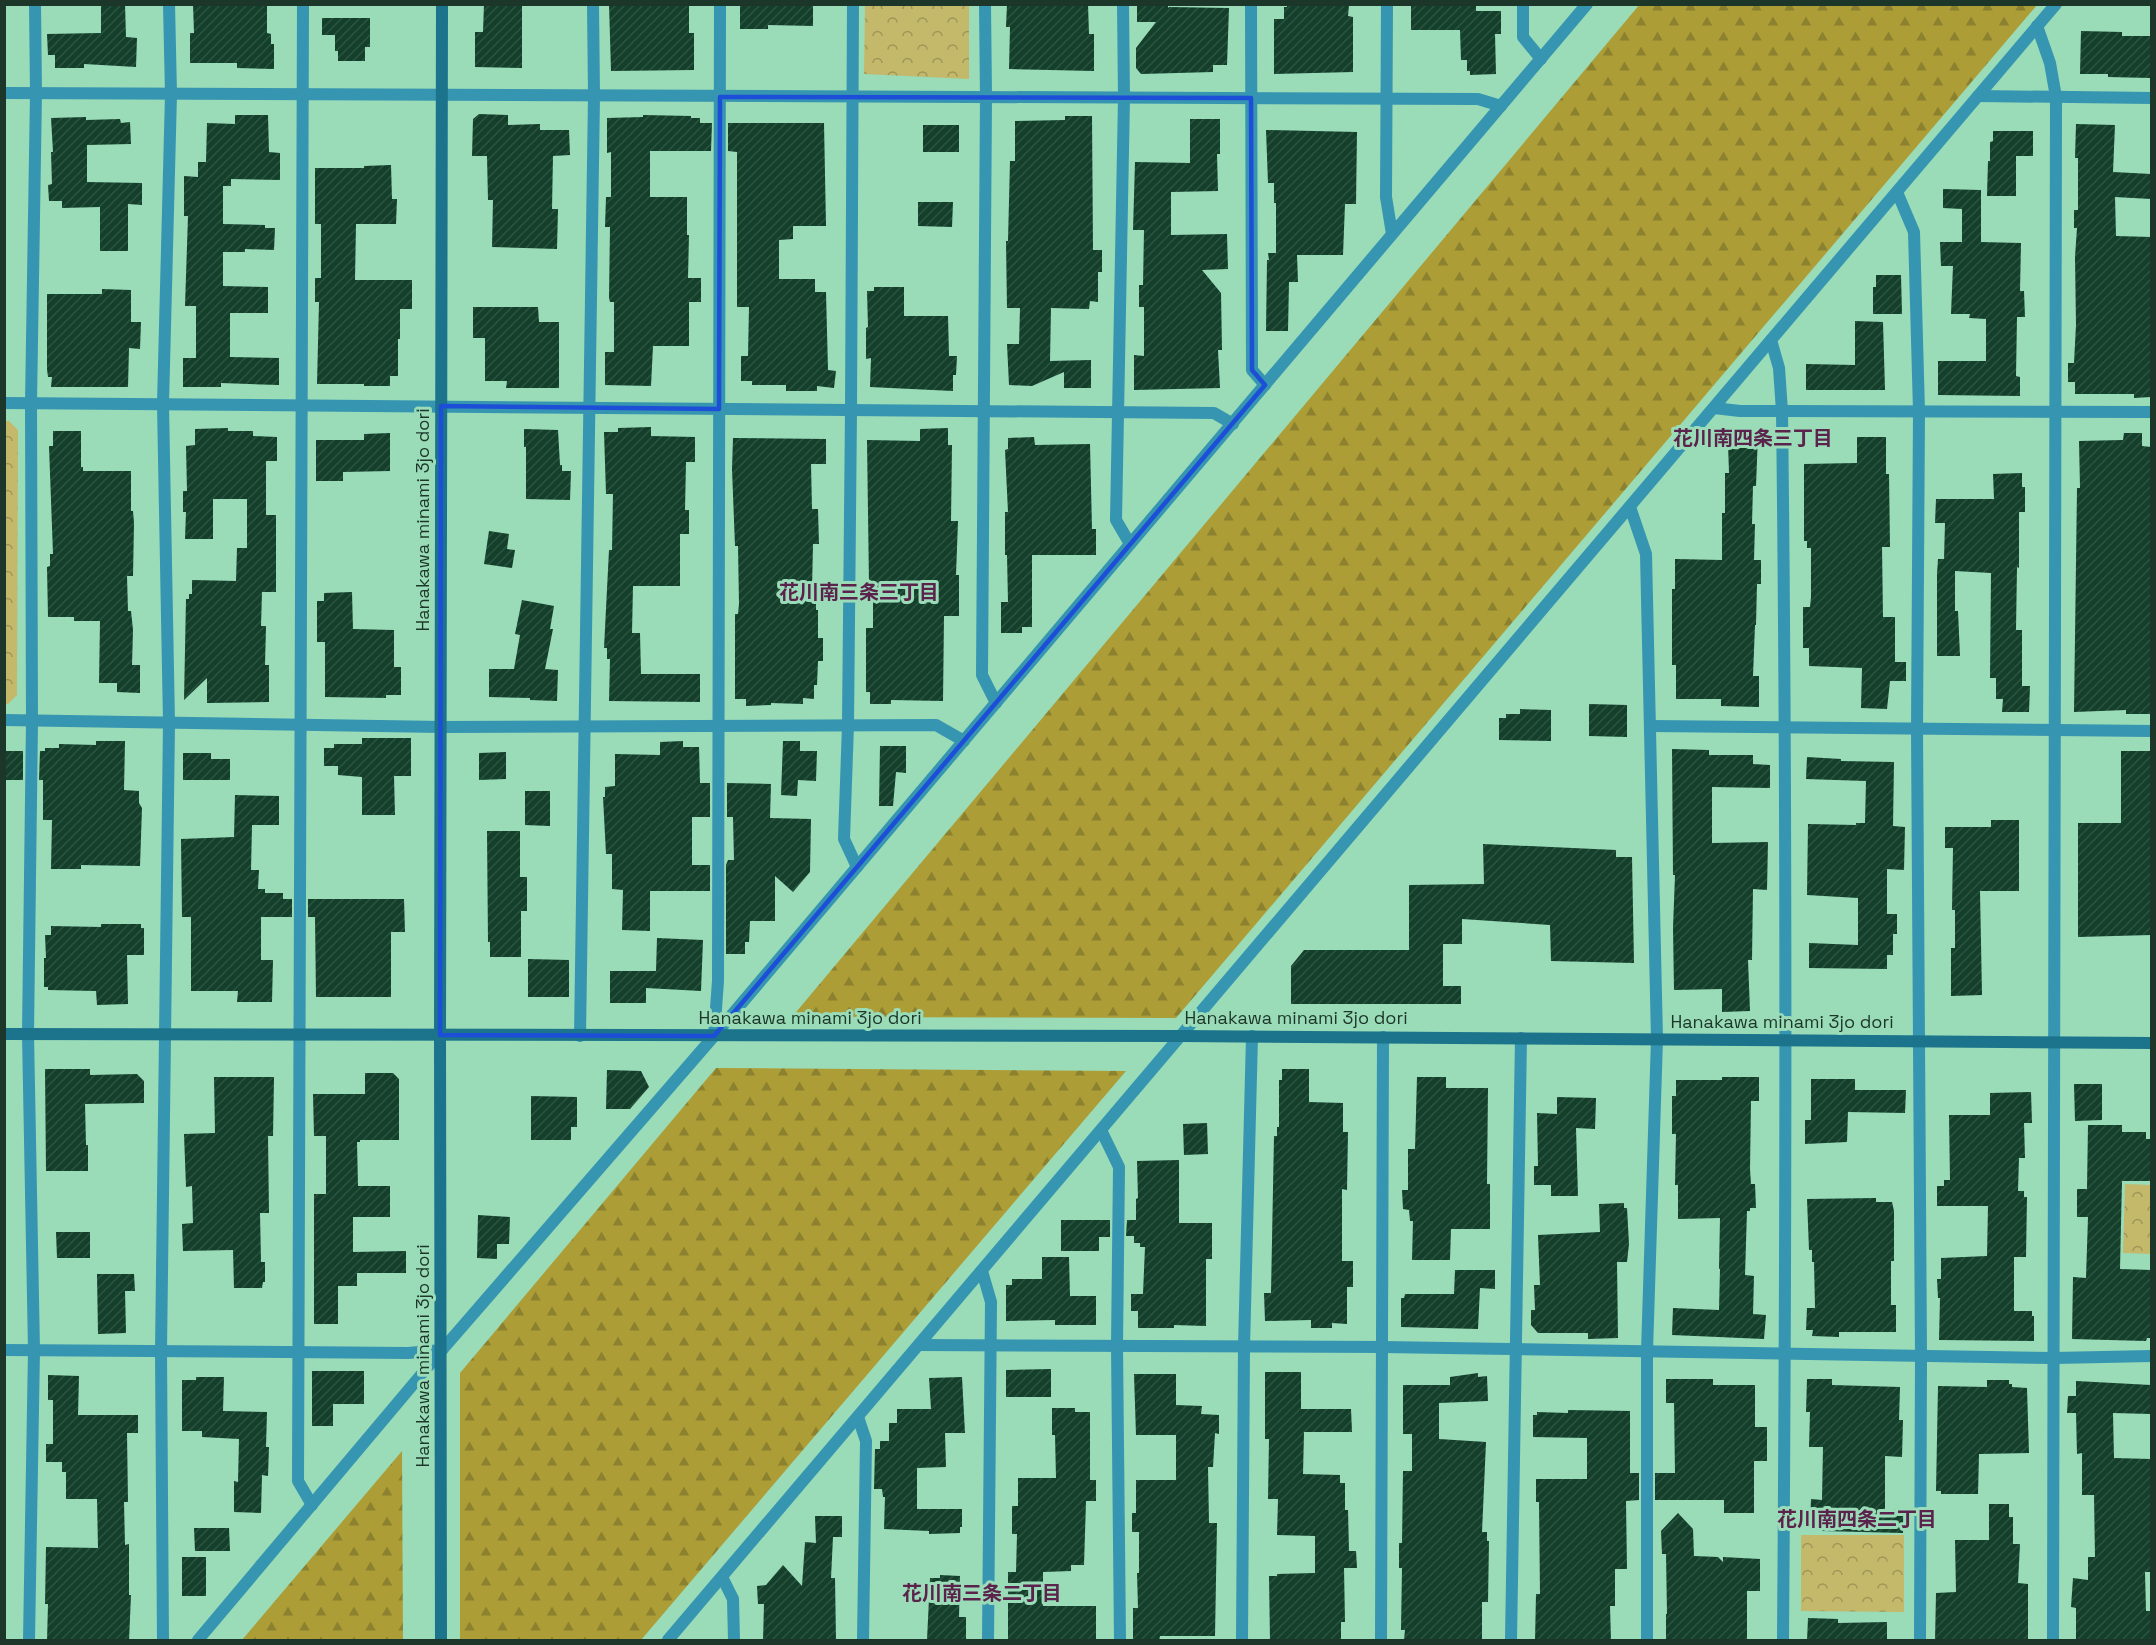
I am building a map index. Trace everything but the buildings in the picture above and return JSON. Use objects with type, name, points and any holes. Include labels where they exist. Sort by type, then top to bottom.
[{"type":"street","points":[[29,1641],[34,1350],[28,1034],[32,721],[31,403],[36,93],[35,4]]},
{"type":"street","points":[[163,1641],[161,1351],[169,723],[164,404],[171,94],[169,4]]},
{"type":"street","points":[[303,4],[298,1481],[312,1505]]},
{"type":"street","name":"Hanakawa minami 3jo dori","points":[[441,1641],[442,4]]},
{"type":"street","points":[[580,1036],[594,96],[593,4]]},
{"type":"street","points":[[714,1036],[717,981],[720,4]]},
{"type":"street","points":[[853,4],[848,725],[844,839],[857,867]]},
{"type":"street","points":[[985,4],[982,675],[996,703]]},
{"type":"street","points":[[1123,4],[1124,98],[1116,520],[1130,544]]},
{"type":"street","points":[[1251,4],[1252,370],[1265,385]]},
{"type":"street","points":[[1387,4],[1386,197],[1392,234]]},
{"type":"street","points":[[1523,4],[1522,37],[1541,59]]},
{"type":"street","points":[[198,1641],[442,1350],[714,1036],[1587,4]]},
{"type":"street","points":[[668,1641],[2056,4]]},
{"type":"street","points":[[2037,26],[2050,63],[2056,97],[2053,1641]]},
{"type":"street","points":[[4,93],[1478,99],[1501,106]]},
{"type":"street","points":[[1978,96],[2151,98]]},
{"type":"street","points":[[1897,192],[1914,232],[1918,411],[1920,1641]]},
{"type":"street","points":[[1771,340],[1779,368],[1782,411],[1786,727],[1787,1040],[1783,1641]]},
{"type":"street","points":[[4,403],[1214,413],[1233,424]]},
{"type":"street","points":[[1714,408],[1740,411],[2151,412]]},
{"type":"street","points":[[1630,507],[1646,554],[1657,1040],[1647,1351],[1647,1641]]},
{"type":"street","points":[[4,720],[441,727],[936,725],[964,741]]},
{"type":"street","points":[[1650,726],[2151,731]]},
{"type":"street","name":"Hanakawa minami 3jo dori","points":[[4,1034],[1251,1036],[2151,1043]]},
{"type":"street","points":[[1242,1641],[1244,1347],[1251,1036]]},
{"type":"street","points":[[1381,1641],[1383,1037]]},
{"type":"street","points":[[1511,1641],[1521,1038]]},
{"type":"street","points":[[1101,1130],[1119,1167],[1117,1346],[1120,1641]]},
{"type":"street","points":[[982,1271],[991,1302],[988,1641]]},
{"type":"street","points":[[919,1345],[1383,1347],[2054,1358],[2151,1356]]},
{"type":"street","points":[[4,1350],[408,1353],[442,1350]]},
{"type":"street","points":[[858,1417],[866,1441],[863,1641]]},
{"type":"street","points":[[722,1577],[733,1599],[734,1641]]},
{"type":"highlighted area","points":[[720,97],[1251,98],[1252,370],[1265,385],[714,1036],[440,1035],[441,406],[719,409]]},
{"type":"green space","points":[[1640,4],[2037,5],[1176,1018],[792,1017]]},
{"type":"green space","points":[[865,5],[969,5],[969,79],[864,74]]},
{"type":"green space","points":[[4,421],[9,421],[18,430],[17,695],[8,704],[4,704]]},
{"type":"green space","points":[[716,1068],[1126,1071],[641,1640],[460,1640],[460,1373]]},
{"type":"green space","points":[[2125,1184],[2151,1185],[2151,1254],[2123,1253]]},
{"type":"green space","points":[[402,1451],[403,1640],[242,1640]]},
{"type":"green space","points":[[1801,1535],[1904,1535],[1904,1612],[1801,1611]]},
{"type":"district","name":"花川南四条三丁目","points":[[1753,438]]},
{"type":"district","name":"花川南三条三丁目","points":[[859,592]]},
{"type":"district","name":"花川南四条二丁目","points":[[1857,1519]]},
{"type":"district","name":"花川南三条二丁目","points":[[982,1593]]}]
